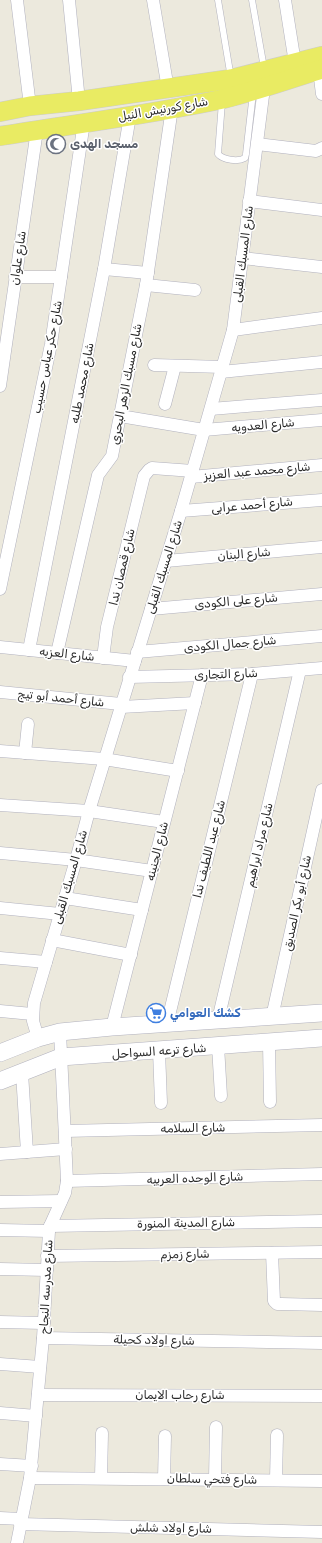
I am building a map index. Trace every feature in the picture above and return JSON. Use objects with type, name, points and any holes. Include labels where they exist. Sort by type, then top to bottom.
[{"type":"main road","name":"شارع كورنيش النيل","points":[[0,112],[30,106],[78,102],[231,79],[260,83],[295,63],[321,65]]},
{"type":"main road","name":"شارع كورنيش النيل","points":[[0,136],[130,116],[222,98],[260,83],[321,65]]},
{"type":"main road","points":[[0,1053],[38,1038],[60,1032],[112,1027],[315,1014],[316,1039]]},
{"type":"main road","name":"شارع ترعه السواحل","points":[[0,1081],[61,1057],[316,1039]]},
{"type":"street","points":[[17,0],[30,106]]},
{"type":"street","points":[[69,0],[78,102]]},
{"type":"street","points":[[153,0],[168,89]]},
{"type":"street","points":[[285,0],[295,63]]},
{"type":"street","points":[[321,65],[322,94]]},
{"type":"street","name":"شارع المسبك القبلى","points":[[38,1038],[34,1029],[32,1014],[52,940],[104,759],[192,474],[233,330],[257,144],[260,83]]},
{"type":"street","name":"شارع مسبك الزهر البحري","points":[[57,653],[98,475],[112,456],[146,285],[172,108]]},
{"type":"street","name":"شارع محمد طلبه","points":[[29,650],[104,269],[130,116]]},
{"type":"street","name":"شارع حكر عباس حسيب","points":[[0,589],[51,344],[84,122]]},
{"type":"street","name":"شارع علوان","points":[[0,386],[36,130]]},
{"type":"street","points":[[257,144],[316,151],[322,148]]},
{"type":"street","points":[[250,201],[322,210]]},
{"type":"street","points":[[242,258],[322,267]]},
{"type":"street","points":[[104,269],[148,273]]},
{"type":"street","points":[[15,277],[61,277]]},
{"type":"street","points":[[146,285],[195,290]]},
{"type":"street","points":[[233,330],[322,318]]},
{"type":"street","points":[[154,365],[222,370],[322,362]]},
{"type":"street","points":[[165,404],[175,366]]},
{"type":"street","points":[[211,409],[322,400]]},
{"type":"street","name":"شارع العدويه","points":[[120,416],[204,430],[322,420]]},
{"type":"street","name":"شارع محمد عبد العزيز","points":[[144,476],[149,470],[156,468],[192,474],[322,466]]},
{"type":"street","name":"شارع قمصان ندا","points":[[103,658],[107,627],[144,476]]},
{"type":"street","name":"شارع أحمد عرابى","points":[[181,511],[322,500]]},
{"type":"street","name":"شارع البنان","points":[[166,561],[322,547]]},
{"type":"street","name":"شارع على الكودى","points":[[151,609],[322,594]]},
{"type":"street","name":"شارع جمال الكودى","points":[[136,657],[322,636]]},
{"type":"street","name":"شارع العزبه","points":[[0,647],[103,658],[136,657]]},
{"type":"street","name":"شارع التجارى","points":[[129,677],[252,674],[322,668]]},
{"type":"street","name":"شارع مراد ابراهيم","points":[[218,1020],[300,670]]},
{"type":"street","name":"شارع عبد اللطيف ندا","points":[[167,1024],[252,674]]},
{"type":"street","name":"شارع الجنينه","points":[[112,1027],[202,675]]},
{"type":"street","name":"شارع أحمد أبو تيج","points":[[0,692],[121,705],[195,703]]},
{"type":"street","points":[[25,753],[28,724]]},
{"type":"street","points":[[0,750],[104,759],[178,771]]},
{"type":"street","name":"شارع أبو بكر الصديق","points":[[272,1017],[322,790]]},
{"type":"street","points":[[0,804],[89,811],[164,822]]},
{"type":"street","points":[[0,853],[76,860],[152,871]]},
{"type":"street","points":[[65,898],[142,910]]},
{"type":"street","points":[[0,908],[60,914]]},
{"type":"street","points":[[52,940],[130,955]]},
{"type":"street","points":[[0,958],[46,962]]},
{"type":"street","points":[[0,1011],[32,1014]]},
{"type":"street","name":"شارع مدرسه النجاح","points":[[17,1543],[31,1472],[43,1338],[47,1256],[50,1228],[65,1193],[67,1181],[60,1032]]},
{"type":"street","points":[[269,1042],[270,1102]]},
{"type":"street","points":[[218,1046],[221,1096]]},
{"type":"street","points":[[159,1051],[161,1103]]},
{"type":"street","points":[[22,1072],[27,1152]]},
{"type":"street","name":"شارع السلامه","points":[[65,1131],[322,1125]]},
{"type":"street","points":[[0,1154],[66,1149]]},
{"type":"street","name":"شارع الوحده العربيه","points":[[67,1181],[322,1174]]},
{"type":"street","points":[[0,1202],[61,1201]]},
{"type":"street","name":"شارع المدينة المنورة","points":[[0,1230],[322,1221]]},
{"type":"street","name":"شارع زمزم","points":[[47,1256],[322,1252]]},
{"type":"street","points":[[272,1253],[274,1301],[277,1304],[322,1305]]},
{"type":"street","points":[[0,1269],[47,1270]]},
{"type":"street","points":[[0,1322],[44,1323]]},
{"type":"street","name":"شارع اولاد كحيلة","points":[[43,1338],[322,1342]]},
{"type":"street","points":[[0,1364],[40,1367]]},
{"type":"street","name":"شارع رحاب الايمان","points":[[38,1395],[322,1396]]},
{"type":"street","points":[[0,1413],[36,1416]]},
{"type":"street","points":[[215,1479],[216,1427]]},
{"type":"street","points":[[101,1478],[102,1433]]},
{"type":"street","points":[[276,1480],[277,1435]]},
{"type":"street","points":[[164,1479],[165,1436]]},
{"type":"street","name":"شارع فتحي سلطان","points":[[0,1464],[31,1472],[101,1478],[322,1481]]},
{"type":"street","name":"شارع اولاد شلش","points":[[0,1518],[21,1522],[322,1532]]},
{"type":"lane","points":[[218,0],[231,79]]},
{"type":"lane","points":[[222,98],[218,154],[221,158],[239,160],[245,158],[260,83],[252,0]]},
{"type":"place","name":"مسجد الهدى","points":[[56,144]]},
{"type":"place","name":"كشك العوامي","points":[[156,1013]]}]
